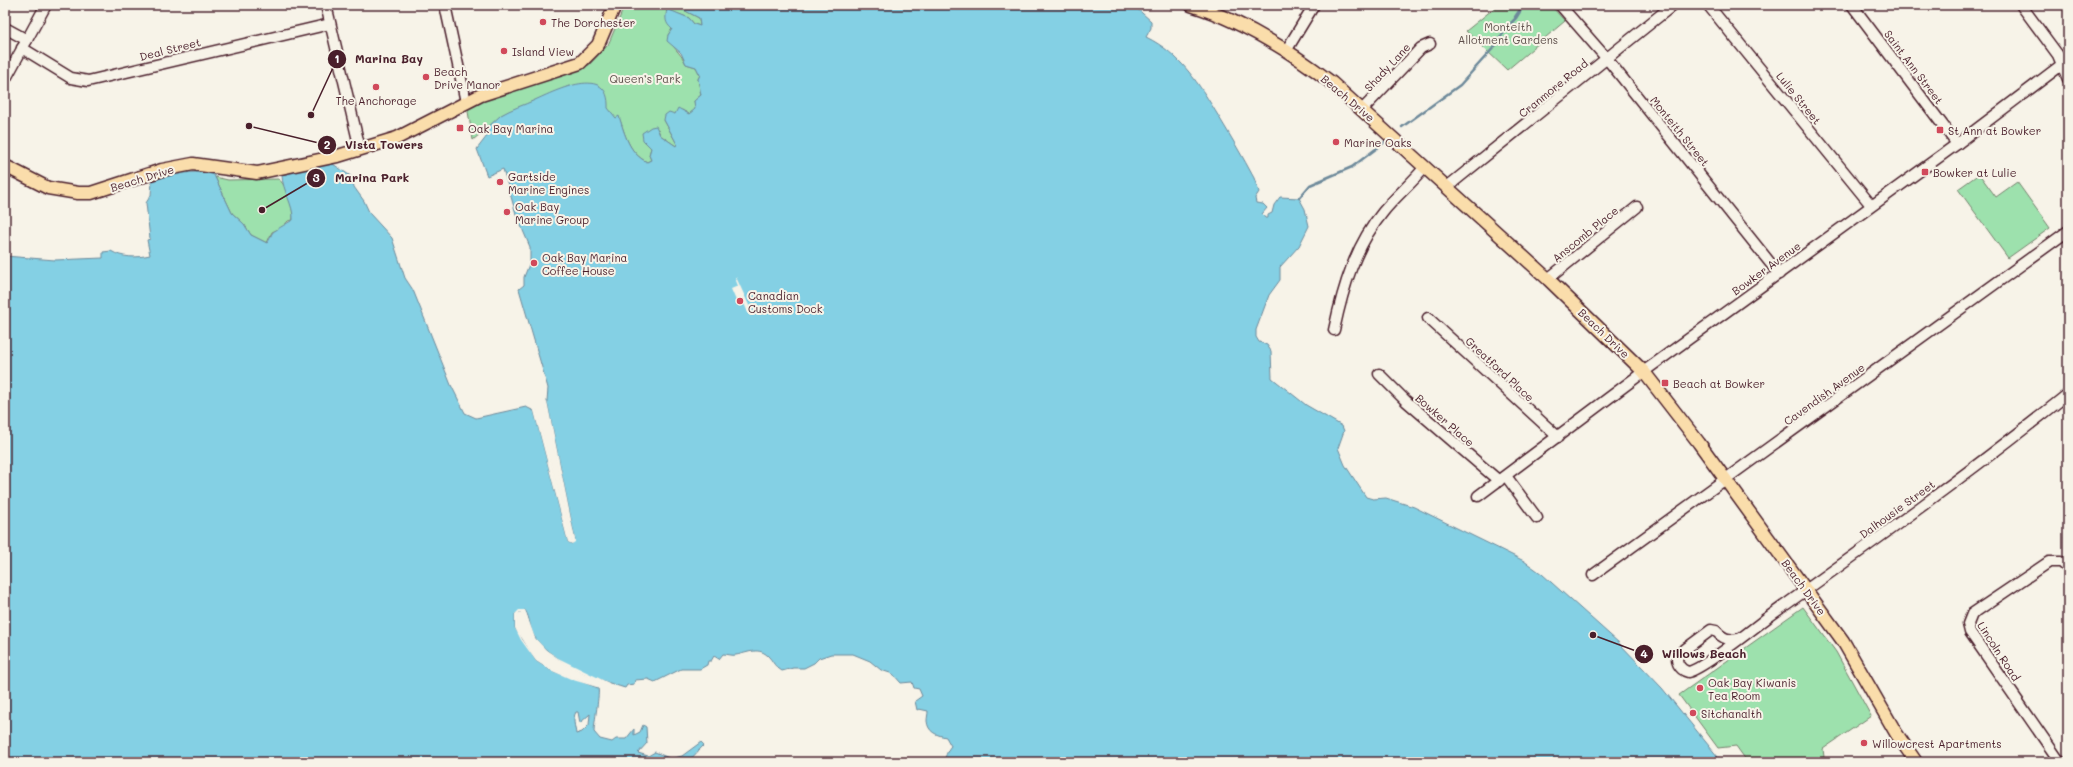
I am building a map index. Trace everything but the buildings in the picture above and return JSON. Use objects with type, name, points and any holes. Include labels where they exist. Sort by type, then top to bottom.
[{"type":"main road","name":"Beach Drive","points":[[6,168],[48,188],[78,193],[91,193],[162,170],[193,164],[257,173],[280,170],[360,149],[397,138],[466,102],[580,63],[598,45],[615,5]]},
{"type":"main road","name":"Beach Drive","points":[[1191,5],[1229,19],[1286,51],[1332,82],[1548,279],[1644,372],[1726,480],[1843,640],[1896,733],[1916,762]]},
{"type":"street","points":[[5,80],[46,5]]},
{"type":"street","points":[[326,5],[360,149]]},
{"type":"street","points":[[445,5],[466,102]]},
{"type":"street","points":[[1286,51],[1314,5]]},
{"type":"street","name":"Monteith Street","points":[[1560,5],[1608,60],[1779,274]]},
{"type":"street","name":"Cranmore Road","points":[[1447,187],[1608,60],[1673,5]]},
{"type":"street","name":"Lulie Street","points":[[1708,5],[1871,205]]},
{"type":"street","name":"Saint Ann Street","points":[[1852,5],[1957,144]]},
{"type":"street","points":[[2021,5],[2056,53],[2065,62],[2068,79]]},
{"type":"street","name":"Deal Street","points":[[5,28],[24,44],[72,78],[88,81],[330,24]]},
{"type":"street","name":"Shady Lane","points":[[1363,110],[1421,48],[1430,44]]},
{"type":"street","name":"Bowker Avenue","points":[[1478,496],[1871,205],[1957,144],[2065,62]]},
{"type":"street","points":[[1334,330],[1340,299],[1364,240],[1383,212],[1425,167]]},
{"type":"street","name":"Anscomb Place","points":[[1548,279],[1637,207]]},
{"type":"street","name":"Cavendish Avenue","points":[[1593,575],[2068,231]]},
{"type":"street","name":"Greatford Place","points":[[1428,318],[1558,437]]},
{"type":"street","name":"Bowker Place","points":[[1379,374],[1406,401],[1502,478],[1537,518]]},
{"type":"street","name":"Dalhousie Street","points":[[1738,639],[1724,638],[1716,631],[1711,630],[1680,653],[1677,657],[1677,662],[1684,671],[1690,672],[1738,639],[1806,590],[2004,445],[2068,394]]},
{"type":"street","name":"Lincoln Road","points":[[2060,762],[1970,632],[1968,624],[1972,614],[2049,562],[2061,562],[2068,568]]},
{"type":"green space","name":"Queen’s Park","points":[[625,5],[674,5],[699,18],[700,26],[694,24],[689,18],[668,10],[672,29],[668,35],[670,40],[686,64],[696,67],[700,75],[698,79],[701,95],[694,101],[696,109],[689,114],[682,110],[664,120],[677,144],[676,146],[660,135],[658,129],[643,140],[651,148],[649,155],[651,160],[647,162],[636,154],[628,143],[619,117],[616,118],[569,86],[502,115],[473,140],[467,106],[589,65],[608,45]]},
{"type":"green space","name":"Monteith Allotment Gardens","points":[[1498,5],[1550,5],[1565,21],[1507,70],[1466,31]]},
{"type":"green space","points":[[1979,174],[1996,197],[2017,182],[2050,228],[2008,258],[1958,189]]},
{"type":"green space","points":[[215,177],[228,180],[278,179],[287,192],[293,220],[288,221],[283,227],[272,232],[267,243],[251,235],[244,224],[232,213]]},
{"type":"green space","points":[[1803,607],[1836,652],[1871,716],[1823,749],[1824,757],[1815,762],[1744,762],[1746,760],[1736,746],[1718,748],[1679,695]]},
{"type":"water","points":[[674,5],[1133,5],[1151,21],[1151,28],[1146,37],[1169,52],[1179,61],[1188,71],[1212,105],[1254,178],[1259,192],[1255,198],[1256,203],[1263,204],[1267,208],[1262,214],[1265,218],[1268,218],[1268,215],[1272,213],[1274,205],[1280,197],[1299,198],[1305,209],[1309,226],[1299,246],[1280,267],[1280,280],[1269,295],[1256,330],[1256,337],[1259,342],[1267,345],[1271,351],[1272,378],[1306,405],[1342,426],[1344,431],[1338,448],[1345,465],[1366,497],[1373,499],[1386,498],[1414,507],[1524,561],[1542,574],[1619,643],[1662,688],[1722,762],[941,762],[951,746],[946,737],[936,734],[929,728],[927,721],[928,711],[917,710],[915,701],[922,696],[919,689],[914,688],[912,682],[901,683],[893,674],[881,670],[870,661],[853,654],[831,654],[819,658],[814,663],[804,668],[793,668],[782,671],[769,657],[761,652],[753,651],[734,655],[723,654],[719,659],[714,656],[711,661],[708,661],[707,665],[700,669],[681,669],[655,682],[648,679],[635,680],[634,684],[627,685],[625,688],[589,675],[553,655],[534,636],[525,610],[515,614],[515,628],[536,661],[550,670],[598,688],[594,732],[600,739],[612,742],[616,739],[626,739],[634,729],[634,735],[640,732],[643,725],[646,727],[647,743],[638,753],[648,756],[655,752],[671,759],[682,756],[701,742],[704,745],[688,762],[5,762],[5,256],[55,260],[103,258],[103,252],[111,251],[130,257],[150,255],[147,240],[150,239],[146,203],[151,195],[152,181],[167,176],[190,172],[213,173],[232,213],[244,224],[251,235],[267,243],[273,232],[293,220],[292,209],[282,175],[313,166],[333,164],[352,177],[354,187],[364,201],[370,214],[392,238],[405,278],[413,290],[451,385],[465,413],[476,418],[526,407],[534,411],[568,542],[572,544],[575,539],[547,401],[548,388],[519,289],[524,285],[524,277],[530,262],[530,247],[516,214],[503,169],[487,176],[477,149],[487,136],[487,128],[501,115],[555,91],[580,84],[591,83],[600,86],[606,94],[608,108],[616,118],[619,116],[628,143],[641,158],[647,162],[651,160],[649,155],[651,148],[643,140],[642,133],[651,127],[656,126],[660,135],[676,146],[677,144],[664,120],[665,115],[669,112],[675,114],[678,108],[689,114],[695,109],[694,101],[701,95],[698,79],[700,75],[696,67],[686,64],[681,53],[667,41],[668,35],[672,29],[666,20],[667,9],[689,18],[694,24],[700,26],[699,18]],"holes":[[[576,712],[578,712],[580,723],[590,714],[589,725],[582,732],[576,734],[574,717]]]},
{"type":"pier","points":[[736,277],[753,314],[749,315],[743,301],[737,303],[731,289],[738,286]]},
{"type":"pier","points":[[547,401],[575,539],[575,542],[572,544],[568,542],[534,411],[536,410],[572,542],[573,539],[545,402]]},
{"type":"pier","points":[[519,610],[525,610],[535,638],[546,650],[558,658],[609,683],[607,684],[570,667],[545,651],[533,639],[524,612],[520,612],[517,615],[517,627],[522,639],[537,660],[551,669],[600,688],[573,680],[550,670],[536,661],[521,640],[515,628],[515,614]]},
{"type":"waterway","points":[[1402,127],[1460,85],[1496,45],[1506,28],[1516,18],[1524,5]]},
{"type":"waterway","points":[[1515,17],[1521,8]]},
{"type":"waterway","points":[[1299,198],[1310,185],[1352,167],[1385,142]]},
{"type":"place","name":"The Dorchester","points":[[543,22]]},
{"type":"place","name":"Island View","points":[[504,51]]},
{"type":"place","name":"Beach Drive Manor","points":[[426,77]]},
{"type":"place","name":"The Anchorage","points":[[376,87]]},
{"type":"place","name":"Marina Bay","points":[[311,115]]},
{"type":"place","name":"Vista Towers","points":[[249,126]]},
{"type":"place","name":"Oak Bay Marina","points":[[460,128]]},
{"type":"place","name":"St Ann at Bowker","points":[[1940,130]]},
{"type":"place","name":"Marine Oaks","points":[[1336,142]]},
{"type":"place","name":"Bowker at Lulie","points":[[1925,172]]},
{"type":"place","name":"Gartside Marine Engines","points":[[500,182]]},
{"type":"place","name":"Marina Park","points":[[262,210]]},
{"type":"place","name":"Oak Bay Marine Group","points":[[507,212]]},
{"type":"place","name":"Oak Bay Marina Coffee House","points":[[534,263]]},
{"type":"place","name":"Canadian Customs Dock","points":[[740,301]]},
{"type":"place","name":"Beach at Bowker","points":[[1665,383]]},
{"type":"place","name":"Willows Beach","points":[[1593,635]]},
{"type":"place","name":"Oak Bay Kiwanis Tea Room","points":[[1700,688]]},
{"type":"place","name":"Sitchanalth","points":[[1693,713]]},
{"type":"place","name":"Willowcrest Apartments","points":[[1864,743]]}]
